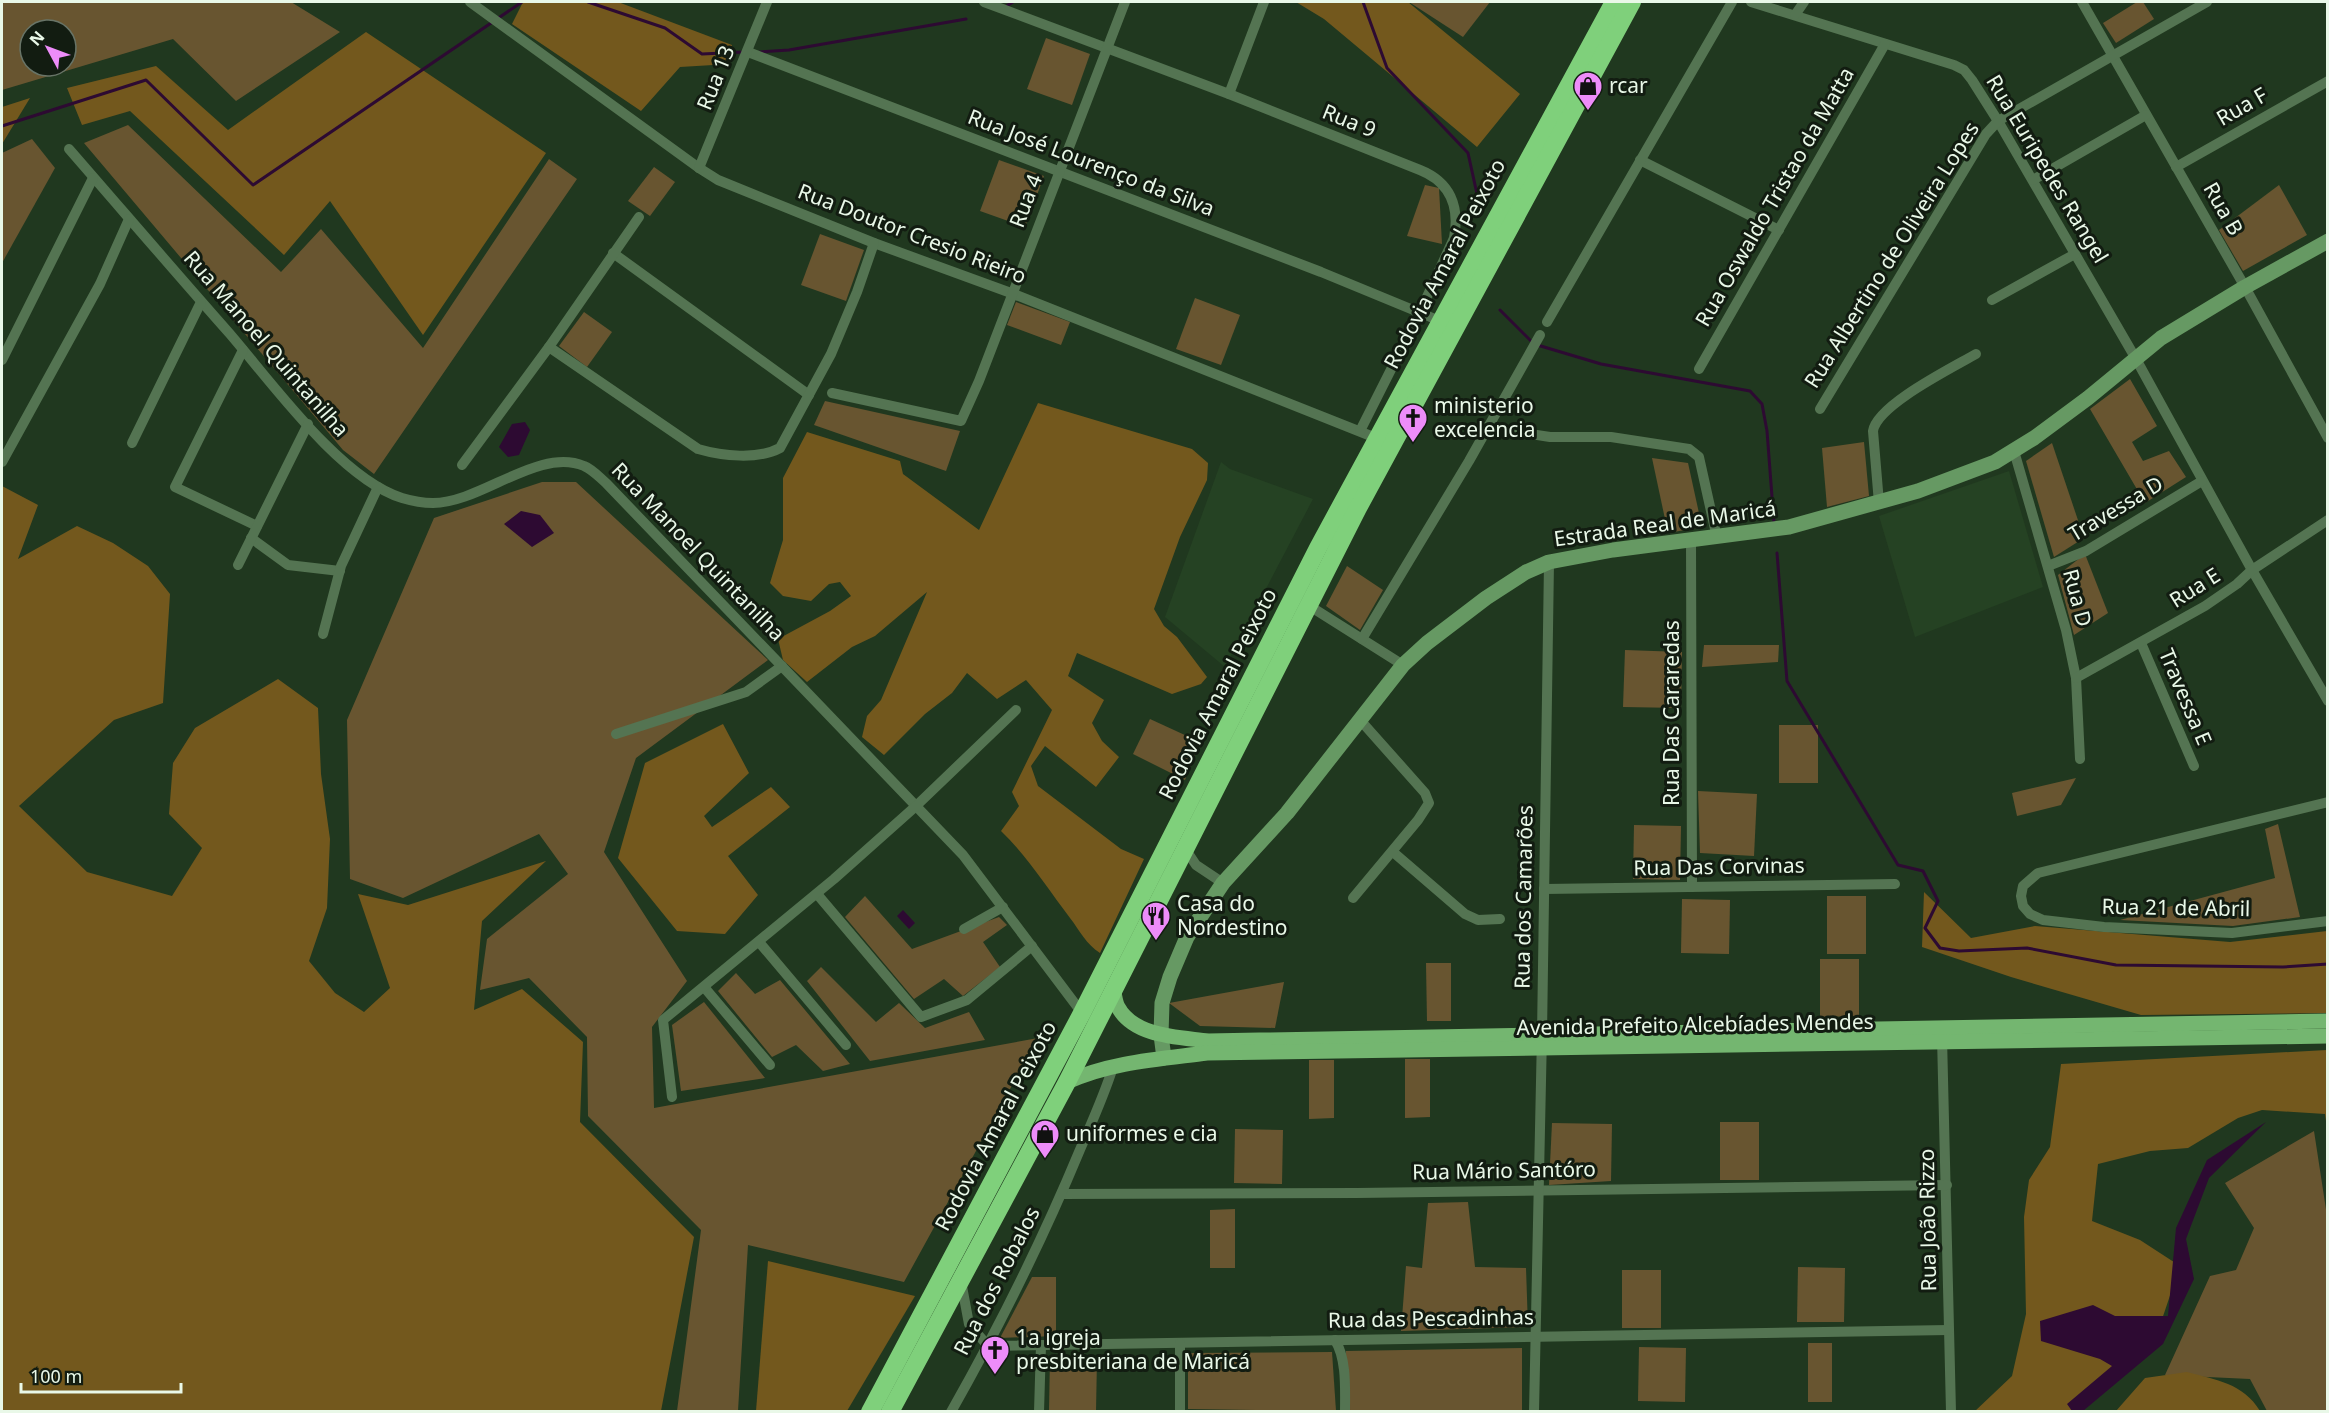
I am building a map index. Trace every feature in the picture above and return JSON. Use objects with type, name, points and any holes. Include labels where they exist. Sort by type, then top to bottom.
[{"type":"highway","name":"Rodovia Amaral Peixoto","points":[[870,1412],[1082,1013],[1280,621],[1368,434],[1440,321],[1614,2]]},
{"type":"highway","name":"Rodovia Amaral Peixoto","points":[[890,1412],[1066,1082],[1374,478],[1632,2]]},
{"type":"main road","name":"Estrada Real de Maricá","points":[[1164,1058],[1161,1035],[1162,1003],[1170,977],[1187,937],[1223,883],[1287,813],[1403,665],[1433,638],[1485,598],[1526,572],[1549,562],[1612,550],[1790,527],[1879,502],[1975,471],[2014,450],[2088,398],[2161,338],[2245,287],[2328,241]]},
{"type":"main road","name":"Avenida Prefeito Alcebíades Mendes","points":[[1113,989],[1117,1006],[1127,1019],[1161,1035],[1235,1047]]},
{"type":"main road","name":"Avenida Prefeito Alcebíades Mendes","points":[[1066,1082],[1089,1071],[1235,1047],[1942,1035],[2328,1021]]},
{"type":"main road","name":"Avenida Prefeito Alcebíades Mendes","points":[[1942,1035],[2328,1036]]},
{"type":"street","name":"Rua Doutor Cresio Rieiro","points":[[470,2],[490,12],[718,180],[874,243],[1011,293],[1368,434]]},
{"type":"street","name":"Rua 13","points":[[699,168],[767,2]]},
{"type":"street","name":"Rua 9","points":[[984,2],[1229,94],[1420,170],[1438,178],[1444,184],[1455,210],[1454,238],[1368,434]]},
{"type":"street","name":"Rua 4","points":[[832,393],[961,421],[979,381],[1125,2]]},
{"type":"street","points":[[1229,94],[1264,2]]},
{"type":"street","points":[[1547,322],[1732,2]]},
{"type":"street","name":"Rua Euripedes Rangel","points":[[1751,2],[1964,70],[1998,121],[2136,359],[2202,481],[2328,701]]},
{"type":"street","points":[[1795,15],[1804,2]]},
{"type":"street","name":"Rua B","points":[[2082,2],[2245,287],[2328,438]]},
{"type":"street","points":[[1998,121],[2207,2]]},
{"type":"street","name":"Rua Oswaldo Tristao da Matta","points":[[1699,369],[1886,44]]},
{"type":"street","name":"Rua José Lourenço da Silva","points":[[748,52],[1440,321]]},
{"type":"street","name":"Rua F","points":[[2176,167],[2328,81]]},
{"type":"street","points":[[2032,180],[2146,115]]},
{"type":"street","name":"Rua Albertino de Oliveira Lopes","points":[[1820,409],[1976,149],[1998,121]]},
{"type":"street","name":"Rua Manoel Quintanilha","points":[[69,150],[308,424],[355,472],[378,487],[402,498],[435,504],[552,463],[562,462],[586,466],[606,483],[963,855],[1082,1013]]},
{"type":"street","points":[[1640,160],[1779,230]]},
{"type":"street","points":[[2,360],[93,178]]},
{"type":"street","points":[[462,465],[549,347],[639,217]]},
{"type":"street","points":[[2,462],[100,284],[129,219]]},
{"type":"street","points":[[549,347],[699,449],[710,453],[768,454],[780,448],[847,319],[874,243]]},
{"type":"street","points":[[613,253],[809,394]]},
{"type":"street","points":[[1992,300],[2075,254]]},
{"type":"street","points":[[132,442],[201,302]]},
{"type":"street","points":[[1362,639],[1540,334]]},
{"type":"street","points":[[243,350],[175,487],[257,525]]},
{"type":"street","points":[[1879,502],[1873,431],[1876,421],[1917,387],[1976,354]]},
{"type":"street","points":[[238,565],[308,424]]},
{"type":"street","points":[[1486,427],[1550,437],[1611,437],[1689,449],[1699,457],[1717,538]]},
{"type":"street","name":"Rua D","points":[[2014,450],[2066,630],[2076,678],[2080,759]]},
{"type":"street","name":"Travessa D","points":[[2048,566],[2086,551],[2202,481]]},
{"type":"street","points":[[323,634],[340,571],[378,487]]},
{"type":"street","name":"Rua E","points":[[2076,678],[2205,606],[2237,584],[2252,570],[2328,519]]},
{"type":"street","points":[[251,538],[288,565],[340,571]]},
{"type":"street","name":"Rua Das Cararedas","points":[[1691,540],[1692,887]]},
{"type":"street","name":"Rua dos Camarões","points":[[1533,1412],[1542,1042],[1549,562]]},
{"type":"street","points":[[1308,605],[1403,665]]},
{"type":"street","name":"Travessa E","points":[[2141,643],[2194,766]]},
{"type":"street","points":[[616,734],[746,692],[782,666]]},
{"type":"street","points":[[672,1097],[663,1020],[817,894],[916,806],[1016,710]]},
{"type":"street","points":[[1353,898],[1428,807],[1428,799],[1361,721]]},
{"type":"street","name":"Rua 21 de Abril","points":[[2328,802],[2038,873],[2023,886],[2021,896],[2023,906],[2036,917],[2104,927],[2232,933],[2328,921]]},
{"type":"street","points":[[1393,852],[1465,914],[1478,921],[1500,919]]},
{"type":"street","points":[[1180,855],[1223,883]]},
{"type":"street","name":"Rua Das Corvinas","points":[[1544,889],[1895,884]]},
{"type":"street","points":[[817,894],[921,1017],[967,1000],[1032,946]]},
{"type":"street","points":[[964,929],[1003,907]]},
{"type":"street","points":[[759,942],[846,1045]]},
{"type":"street","points":[[704,987],[770,1065]]},
{"type":"street","name":"Rua João Rizzo","points":[[1942,1035],[1951,1412]]},
{"type":"street","name":"Rua dos Robalos","points":[[951,1412],[988,1346],[1062,1194],[1113,1067]]},
{"type":"street","name":"Rua Mário Santóro","points":[[1062,1194],[1947,1185]]},
{"type":"street","points":[[961,1278],[969,1324],[988,1346]]},
{"type":"street","name":"Rua das Pescadinhas","points":[[988,1346],[1949,1330]]},
{"type":"street","points":[[1335,1340],[1344,1372],[1345,1412]]},
{"type":"street","points":[[1180,1343],[1180,1412]]},
{"type":"street","points":[[1039,1412],[1041,1345]]},
{"type":"shaded area","points":[[2,2],[291,2],[340,32],[236,101],[173,39],[78,67],[78,18],[18,18],[18,78],[42,78],[2,90]]},
{"type":"shaded area","points":[[523,2],[618,2],[732,45],[730,64],[680,67],[641,111],[512,24]]},
{"type":"shaded area","points":[[1296,2],[1408,2],[1520,94],[1477,147],[1324,19]]},
{"type":"shaded area","points":[[1409,2],[1490,2],[1463,37]]},
{"type":"shaded area","points":[[2137,2],[2143,2],[2154,19],[2116,43],[2103,23]]},
{"type":"shaded area","points":[[366,32],[546,153],[423,335],[330,201],[284,255],[130,111],[82,125],[67,88],[156,66],[228,130]]},
{"type":"shaded area","points":[[1046,38],[1090,54],[1072,105],[1027,89]]},
{"type":"shaded area","points":[[30,98],[2,144],[2,107]]},
{"type":"shaded area","points":[[128,125],[281,272],[321,229],[423,348],[549,159],[577,179],[374,474],[343,450],[84,143]]},
{"type":"shaded area","points":[[32,139],[55,168],[2,263],[2,153]]},
{"type":"shaded area","points":[[999,160],[1044,176],[1025,227],[980,211]]},
{"type":"shaded area","points":[[654,167],[675,182],[650,216],[628,201]]},
{"type":"shaded area","points":[[1425,185],[1439,188],[1442,244],[1407,236]]},
{"type":"shaded area","points":[[2279,185],[2307,235],[2243,271],[2219,230]]},
{"type":"shaded area","points":[[820,234],[864,250],[846,301],[801,285]]},
{"type":"shaded area","points":[[1195,298],[1240,315],[1221,365],[1176,349]]},
{"type":"shaded area","points":[[1016,302],[1070,322],[1061,345],[1007,325]]},
{"type":"shaded area","points":[[584,312],[612,332],[587,367],[559,346]]},
{"type":"shaded area","points":[[2130,379],[2157,426],[2132,442],[2143,461],[2169,451],[2186,477],[2145,503],[2090,409]]},
{"type":"shaded area","points":[[825,401],[960,431],[946,471],[814,425]]},
{"type":"shaded area","points":[[1038,403],[1192,449],[1208,463],[1207,480],[1180,537],[1154,609],[1164,626],[1177,637],[1207,677],[1201,684],[1172,694],[1077,653],[1068,676],[1104,700],[1092,723],[1102,741],[1119,757],[1096,787],[1045,746],[1031,766],[1038,786],[1121,849],[1144,859],[1100,953],[1087,941],[1028,862],[1001,831],[1019,806],[1012,792],[1052,710],[1026,680],[997,699],[967,673],[952,693],[925,714],[884,755],[862,737],[867,716],[881,700],[927,592],[875,636],[852,647],[807,682],[783,660],[778,639],[830,611],[851,596],[840,582],[829,584],[811,601],[783,596],[770,583],[783,540],[783,478],[807,432],[900,461],[903,474],[979,530]]},
{"type":"shaded area","points":[[525,422],[530,430],[519,455],[508,457],[499,447],[512,424]]},
{"type":"shaded area","points":[[1864,442],[1869,496],[1827,507],[1822,448]]},
{"type":"shaded area","points":[[2052,443],[2084,538],[2054,557],[2026,461]]},
{"type":"shaded area","points":[[1652,458],[1688,463],[1702,527],[1668,533]]},
{"type":"shaded area","points":[[1221,462],[1230,469],[1313,499],[1225,667],[1165,617]]},
{"type":"shaded area","points":[[2009,471],[2043,587],[1915,637],[1879,516]]},
{"type":"shaded area","points":[[542,482],[576,482],[768,660],[636,758],[604,852],[687,981],[652,1027],[654,1108],[1038,1038],[904,1282],[748,1245],[738,1411],[677,1411],[701,1230],[588,1116],[587,1037],[529,978],[480,990],[487,939],[568,874],[539,834],[403,898],[350,879],[347,720],[434,518]]},
{"type":"shaded area","points":[[2,486],[38,505],[18,559],[77,526],[113,543],[148,566],[170,594],[163,703],[114,720],[19,806],[87,872],[172,896],[202,848],[169,814],[173,763],[195,728],[278,679],[318,708],[321,774],[330,839],[327,908],[309,961],[335,993],[364,1012],[390,988],[358,894],[408,905],[546,861],[482,921],[474,1010],[522,989],[583,1042],[580,1122],[694,1237],[661,1411],[2,1411]]},
{"type":"shaded area","points":[[521,511],[540,515],[554,533],[532,547],[504,524]]},
{"type":"shaded area","points":[[2085,554],[2108,613],[2074,635],[2058,575]]},
{"type":"shaded area","points":[[1347,566],[1383,590],[1360,630],[1326,606]]},
{"type":"shaded area","points":[[1704,645],[1779,645],[1778,662],[1702,667]]},
{"type":"shaded area","points":[[1625,650],[1682,652],[1681,708],[1623,707]]},
{"type":"shaded area","points":[[1150,719],[1200,742],[1185,780],[1133,754]]},
{"type":"shaded area","points":[[723,724],[749,773],[704,816],[712,827],[771,787],[790,807],[728,856],[758,895],[725,934],[677,931],[618,858],[645,763]]},
{"type":"shaded area","points":[[1779,725],[1818,725],[1818,783],[1779,783]]},
{"type":"shaded area","points":[[2076,778],[2061,805],[2017,816],[2012,793]]},
{"type":"shaded area","points":[[1698,791],[1757,794],[1754,856],[1700,853]]},
{"type":"shaded area","points":[[2278,824],[2300,917],[2233,926],[2120,920],[2275,878],[2265,829]]},
{"type":"shaded area","points":[[1634,825],[1681,826],[1680,880],[1633,879]]},
{"type":"shaded area","points":[[1924,892],[1971,938],[2035,926],[2230,942],[2327,931],[2327,1013],[2141,1015],[2011,977],[1922,947]]},
{"type":"shaded area","points":[[865,896],[912,949],[999,917],[1007,925],[983,942],[1000,967],[963,996],[944,979],[914,999],[845,917]]},
{"type":"shaded area","points":[[1827,896],[1866,896],[1866,954],[1827,954]]},
{"type":"shaded area","points":[[1682,899],[1730,900],[1729,954],[1681,953]]},
{"type":"shaded area","points":[[903,910],[915,923],[909,929],[897,916]]},
{"type":"shaded area","points":[[1820,959],[1859,959],[1859,1016],[1820,1017]]},
{"type":"shaded area","points":[[1426,963],[1451,963],[1451,1021],[1427,1021]]},
{"type":"shaded area","points":[[821,967],[876,1022],[899,1003],[925,1028],[969,1012],[985,1040],[870,1061],[807,981]]},
{"type":"shaded area","points":[[736,973],[755,994],[780,980],[850,1064],[823,1071],[796,1045],[772,1057],[718,991]]},
{"type":"shaded area","points":[[1284,982],[1275,1028],[1200,1026],[1169,1003]]},
{"type":"shaded area","points":[[704,1002],[765,1078],[681,1091],[672,1025]]},
{"type":"shaded area","points":[[2327,1050],[2327,1128],[2325,1114],[2262,1110],[2238,1118],[2188,1148],[2150,1151],[2098,1164],[2092,1221],[2140,1240],[2180,1266],[2155,1340],[2075,1411],[1974,1412],[2012,1376],[2026,1314],[2024,1217],[2029,1180],[2050,1147],[2061,1064]]},
{"type":"shaded area","points":[[1405,1059],[1430,1059],[1430,1117],[1405,1118]]},
{"type":"shaded area","points":[[1309,1060],[1334,1060],[1334,1118],[1309,1119]]},
{"type":"shaded area","points":[[1720,1122],[1759,1122],[1759,1180],[1720,1180]]},
{"type":"shaded area","points":[[2266,1122],[2209,1178],[2186,1239],[2194,1279],[2163,1344],[2083,1411],[2072,1411],[2067,1404],[2112,1366],[2100,1359],[2041,1341],[2040,1321],[2093,1305],[2115,1316],[2168,1316],[2176,1228],[2207,1160]]},
{"type":"shaded area","points":[[1552,1123],[1612,1124],[1611,1181],[1549,1185]]},
{"type":"shaded area","points":[[1235,1129],[1283,1130],[1282,1184],[1234,1183]]},
{"type":"shaded area","points":[[2314,1131],[2327,1216],[2327,1411],[2267,1411],[2250,1379],[2165,1375],[2210,1276],[2236,1270],[2254,1228],[2225,1183]]},
{"type":"shaded area","points":[[1468,1202],[1475,1267],[1526,1268],[1528,1327],[1401,1331],[1406,1266],[1422,1268],[1428,1203]]},
{"type":"shaded area","points":[[1235,1209],[1235,1268],[1210,1268],[1210,1210]]},
{"type":"shaded area","points":[[768,1261],[915,1296],[847,1411],[756,1411]]},
{"type":"shaded area","points":[[1798,1267],[1845,1268],[1844,1322],[1797,1322]]},
{"type":"shaded area","points":[[1622,1270],[1661,1270],[1661,1328],[1622,1328]]},
{"type":"shaded area","points":[[1032,1277],[1056,1277],[1056,1336],[1000,1338]]},
{"type":"shaded area","points":[[1808,1343],[1832,1343],[1832,1402],[1808,1402]]},
{"type":"shaded area","points":[[1639,1347],[1686,1348],[1685,1402],[1638,1401]]},
{"type":"shaded area","points":[[1522,1348],[1522,1411],[1346,1411],[1346,1351]]},
{"type":"shaded area","points":[[1332,1352],[1336,1411],[1188,1409],[1188,1353]]},
{"type":"shaded area","points":[[1050,1357],[1097,1358],[1096,1411],[1049,1411]]},
{"type":"shaded area","points":[[2187,1372],[2218,1380],[2237,1388],[2246,1394],[2260,1411],[2116,1411],[2145,1378]]},
{"type":"waterway","points":[[2,126],[146,80],[253,185],[522,2]]},
{"type":"waterway","points":[[588,2],[665,28],[702,54],[744,52]]},
{"type":"waterway","points":[[1005,7],[1013,2]]},
{"type":"waterway","points":[[1363,2],[1387,68],[1468,153],[1477,194]]},
{"type":"waterway","points":[[760,52],[789,50],[966,19]]},
{"type":"waterway","points":[[1500,310],[1534,344],[1601,364],[1750,391],[1762,404],[1767,431],[1774,523]]},
{"type":"waterway","points":[[1777,553],[1787,681],[1898,865],[1923,871],[1938,901],[1925,928],[1940,948],[1959,951],[2027,948],[2116,965],[2283,967],[2328,964]]},
{"type":"place","name":"rcar","points":[[1588,112]]},
{"type":"place","name":"ministerio excelencia","points":[[1413,444]]},
{"type":"place","name":"Casa do Nordestino","points":[[1156,942]]},
{"type":"place","name":"uniformes e cia","points":[[1045,1160]]},
{"type":"place","name":"1a igreja presbiteriana de Maricá","points":[[995,1376]]}]
